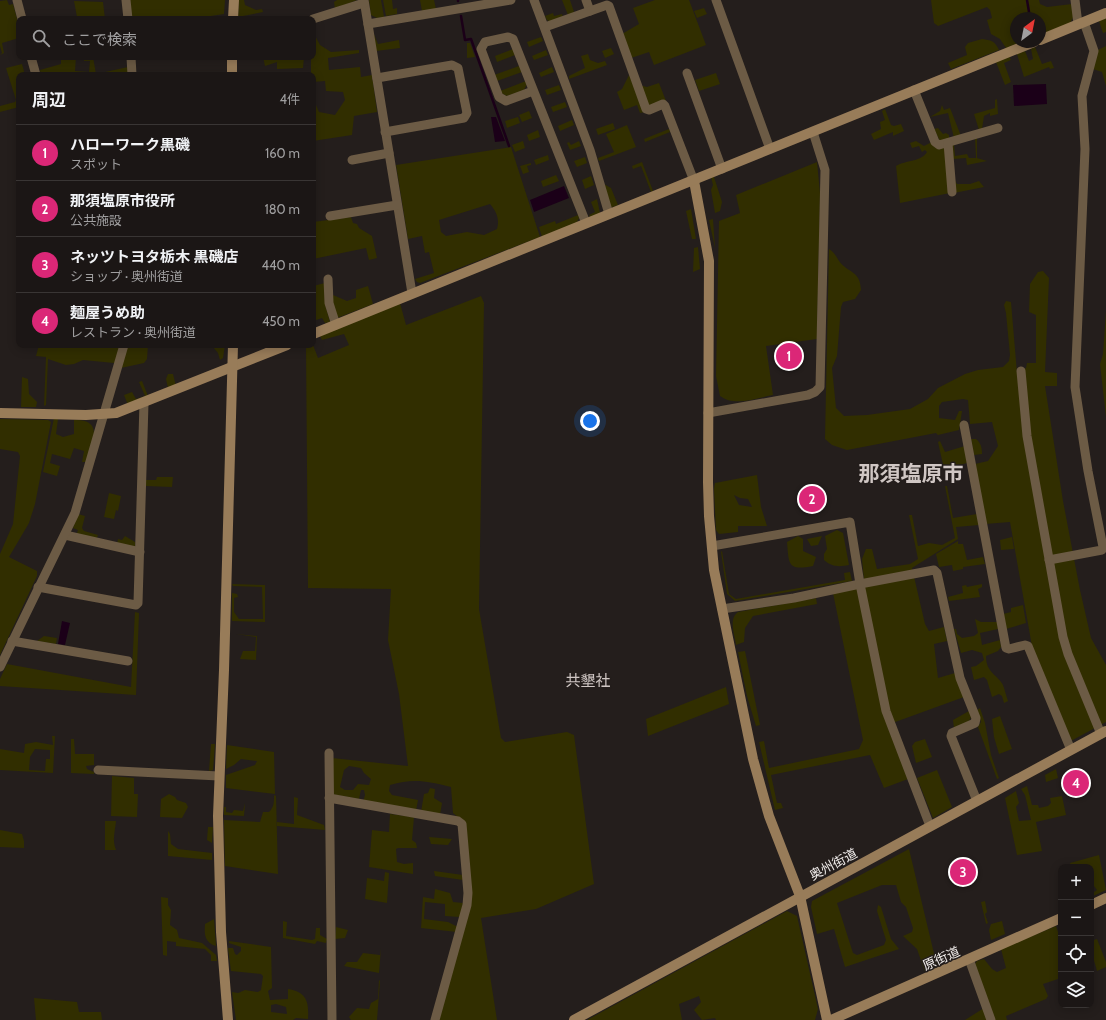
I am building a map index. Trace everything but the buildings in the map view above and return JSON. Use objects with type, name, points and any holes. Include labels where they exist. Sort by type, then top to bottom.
[{"type":"street","points":[[17,0],[21,16]]},
{"type":"street","points":[[126,0],[128,16]]},
{"type":"street","points":[[233,16],[234,0]]},
{"type":"street","points":[[368,24],[511,0]]},
{"type":"street","points":[[534,0],[590,150],[609,214]]},
{"type":"street","points":[[586,0],[590,11]]},
{"type":"street","points":[[716,0],[770,149]]},
{"type":"street","points":[[1049,560],[1102,550],[1104,547],[1088,471],[1075,387],[1085,149],[1082,96],[1094,51],[1081,23],[1075,0]]},
{"type":"street","points":[[316,18],[364,2],[412,294]]},
{"type":"street","points":[[545,27],[606,5],[609,6],[646,109],[648,110],[663,104],[666,106],[694,181],[709,261],[708,502],[714,570],[760,788],[800,896],[827,1020]]},
{"type":"street","points":[[1046,38],[1106,13]]},
{"type":"street","points":[[533,91],[506,101],[499,97],[481,49],[485,42],[508,37],[512,39],[533,91],[586,223]]},
{"type":"street","points":[[316,333],[586,223],[694,181],[1019,48]]},
{"type":"street","points":[[32,60],[35,72]]},
{"type":"street","points":[[131,60],[132,72]]},
{"type":"street","points":[[232,60],[232,72]]},
{"type":"street","points":[[377,78],[452,65],[458,68],[467,113],[464,118],[385,132]]},
{"type":"street","points":[[687,72],[722,169]]},
{"type":"street","points":[[914,90],[935,142],[939,145],[998,128]]},
{"type":"street","points":[[708,412],[808,395],[815,392],[820,387],[825,170],[813,132]]},
{"type":"street","points":[[948,143],[952,192]]},
{"type":"street","points":[[352,160],[389,153]]},
{"type":"street","points":[[330,216],[397,205]]},
{"type":"street","points":[[328,279],[329,303],[336,325]]},
{"type":"street","points":[[0,667],[75,513],[123,348]]},
{"type":"street","points":[[228,1020],[223,964],[218,862],[219,776],[233,348]]},
{"type":"street","points":[[0,412],[104,415],[116,413],[281,348]]},
{"type":"street","points":[[1021,371],[1027,436],[1049,560],[1068,654],[1104,732]]},
{"type":"street","points":[[38,587],[136,605],[138,602],[144,403]]},
{"type":"street","points":[[964,425],[1006,648],[1009,649],[1025,645],[1028,646],[1071,750]]},
{"type":"street","points":[[712,546],[850,522],[860,584],[886,711],[930,826]]},
{"type":"street","points":[[65,535],[140,552]]},
{"type":"street","points":[[722,609],[794,598],[934,570],[937,573],[960,678],[976,718],[975,722],[952,733],[951,736],[977,801]]},
{"type":"street","points":[[12,641],[128,661]]},
{"type":"street","name":"奥州街道","points":[[574,1020],[1104,732]]},
{"type":"street","points":[[329,753],[332,1020]]},
{"type":"street","points":[[98,770],[219,776]]},
{"type":"street","points":[[329,798],[458,821],[462,824],[468,893],[467,905],[435,1020]]},
{"type":"street","points":[[1094,904],[1106,898]]},
{"type":"street","name":"原街道","points":[[831,1020],[1058,919]]},
{"type":"street","points":[[970,959],[991,1020]]},
{"type":"shaded area","points":[[7,0],[9,5],[13,4],[16,16],[16,39],[2,43],[4,53],[0,55],[2,53],[0,46],[0,1]]},
{"type":"shaded area","points":[[130,0],[225,0],[224,14],[211,16],[131,16]]},
{"type":"shaded area","points":[[239,0],[244,0],[245,5],[256,10],[262,9],[263,12],[243,16],[238,16]]},
{"type":"shaded area","points":[[337,0],[357,0],[335,9],[334,2]]},
{"type":"shaded area","points":[[369,0],[381,0],[384,17],[377,18],[371,15]]},
{"type":"shaded area","points":[[383,0],[392,0],[393,9],[397,8],[397,14],[386,16]]},
{"type":"shaded area","points":[[420,0],[434,0],[436,9],[422,11]]},
{"type":"shaded area","points":[[562,0],[570,0],[574,12],[568,15]]},
{"type":"shaded area","points":[[655,0],[689,0],[706,45],[654,65],[649,52],[631,58],[622,34],[639,24],[633,8]]},
{"type":"shaded area","points":[[931,0],[1039,0],[1040,4],[1047,7],[1072,4],[1074,16],[1070,23],[1046,33],[1046,12],[1010,12],[1010,46],[1006,48],[1000,39],[991,34],[987,20],[992,18],[990,10],[987,7],[938,26],[934,23]]},
{"type":"shaded area","points":[[74,1],[103,2],[105,16],[77,16]]},
{"type":"shaded area","points":[[704,8],[707,14],[697,18],[694,11]]},
{"type":"shaded area","points":[[553,13],[554,16],[562,14],[563,17],[551,22],[547,20],[545,16]]},
{"type":"shaded area","points":[[1106,18],[1106,32],[1103,33],[1099,21]]},
{"type":"shaded area","points":[[373,32],[378,44],[399,40],[400,48],[376,51]]},
{"type":"shaded area","points":[[541,37],[543,41],[529,47],[527,42]]},
{"type":"shaded area","points":[[316,38],[320,45],[331,52],[359,50],[359,53],[328,58],[329,70],[360,67],[361,77],[372,75],[377,112],[354,116],[352,135],[316,141],[316,105],[319,112],[335,115],[345,100],[343,92],[326,91],[325,81],[316,82],[316,72],[311,72],[311,60],[316,60]]},
{"type":"shaded area","points":[[982,39],[992,42],[999,50],[951,69],[948,63],[967,55],[965,47],[968,43]]},
{"type":"shaded area","points":[[467,43],[470,43],[475,57],[467,58]]},
{"type":"shaded area","points":[[1106,46],[1106,86],[1102,72],[1093,69],[1098,50]]},
{"type":"shaded area","points":[[611,48],[614,54],[605,58],[602,51]]},
{"type":"shaded area","points":[[1035,48],[1042,64],[1051,61],[1054,68],[1050,69],[1049,67],[1024,77],[1017,54],[1025,51],[1029,61],[1033,59],[1031,49]]},
{"type":"shaded area","points":[[513,49],[515,55],[497,62],[495,56]]},
{"type":"shaded area","points":[[546,50],[548,55],[534,60],[532,56]]},
{"type":"shaded area","points":[[588,54],[590,60],[598,63],[605,61],[607,65],[569,79],[569,76],[585,68],[581,56]]},
{"type":"shaded area","points":[[1009,56],[1011,60],[1004,63],[1011,82],[1005,85],[996,62]]},
{"type":"shaded area","points":[[61,60],[76,60],[75,71],[89,72],[40,72],[40,70],[61,64]]},
{"type":"shaded area","points":[[84,60],[94,60],[96,72],[89,72],[90,61]]},
{"type":"shaded area","points":[[264,60],[304,60],[303,68],[277,69],[277,62],[265,66]]},
{"type":"shaded area","points":[[22,64],[24,72],[16,72],[16,100],[6,68]]},
{"type":"shaded area","points":[[519,66],[522,72],[497,81],[494,75]]},
{"type":"shaded area","points":[[128,67],[128,72],[105,72]]},
{"type":"shaded area","points":[[552,67],[554,72],[541,77],[539,73]]},
{"type":"shaded area","points":[[716,73],[720,84],[699,91],[695,80]]},
{"type":"shaded area","points":[[629,75],[645,112],[640,113],[637,105],[624,110],[617,92],[622,89]]},
{"type":"shaded area","points":[[526,81],[527,84],[524,90],[507,96],[500,91]]},
{"type":"shaded area","points":[[659,83],[666,101],[649,106],[639,85],[647,87]]},
{"type":"shaded area","points":[[1046,84],[1047,104],[1014,106],[1013,85]]},
{"type":"shaded area","points":[[559,85],[561,90],[547,95],[545,90]]},
{"type":"shaded area","points":[[997,99],[998,114],[990,116],[990,113],[984,116],[982,129],[979,130],[974,114],[995,108],[995,100]]},
{"type":"shaded area","points":[[16,100],[16,108],[0,112],[0,106],[15,102]]},
{"type":"shaded area","points":[[565,102],[567,107],[553,112],[551,107]]},
{"type":"shaded area","points":[[942,105],[944,110],[950,108],[961,136],[954,138],[948,113],[930,117],[940,111]]},
{"type":"shaded area","points":[[885,109],[891,125],[894,126],[901,124],[904,131],[893,136],[893,132],[874,140],[871,134],[881,129],[880,122],[885,120],[882,111]]},
{"type":"shaded area","points":[[529,111],[532,118],[522,122],[519,115]]},
{"type":"shaded area","points":[[491,117],[496,117],[505,141],[495,142]]},
{"type":"shaded area","points":[[518,117],[520,123],[507,128],[505,121]]},
{"type":"shaded area","points":[[572,120],[574,125],[560,131],[558,126]]},
{"type":"shaded area","points":[[613,123],[615,129],[598,135],[596,129]]},
{"type":"shaded area","points":[[627,125],[636,147],[599,161],[598,158],[614,152],[606,134]]},
{"type":"shaded area","points":[[938,128],[943,134],[946,133],[949,135],[949,139],[940,141],[934,129]]},
{"type":"shaded area","points":[[669,129],[670,132],[645,142],[644,139]]},
{"type":"shaded area","points":[[538,130],[540,137],[529,141],[527,135]]},
{"type":"shaded area","points":[[975,138],[977,138],[977,158],[987,161],[967,165],[966,158],[953,159],[952,145],[954,144],[955,156],[967,154],[969,158],[976,158]]},
{"type":"shaded area","points":[[523,141],[525,148],[515,152],[512,145]]},
{"type":"shaded area","points":[[579,141],[581,146],[570,150],[567,143],[569,142],[571,145]]},
{"type":"shaded area","points":[[916,141],[924,146],[932,142],[945,146],[950,193],[900,203],[896,166],[921,158],[927,152],[925,150],[922,152],[919,146],[912,148],[910,143]]},
{"type":"shaded area","points":[[511,147],[540,237],[420,283],[417,282],[415,279],[434,273],[429,252],[425,253],[422,236],[408,239],[396,165]],"holes":[[[490,204],[496,212],[498,219],[497,229],[484,235],[467,232],[446,236],[441,232],[439,220]]]},
{"type":"shaded area","points":[[548,155],[549,160],[536,165],[534,160]]},
{"type":"shaded area","points":[[585,157],[587,163],[577,167],[574,161]]},
{"type":"shaded area","points":[[642,162],[653,191],[651,192],[641,166],[633,169],[632,166]]},
{"type":"shaded area","points":[[817,162],[820,193],[817,339],[766,346],[773,395],[746,401],[732,401],[726,399],[720,396],[716,376],[719,221],[740,213],[736,195]]},
{"type":"shaded area","points":[[531,163],[531,165],[527,166],[529,172],[523,174],[520,166]]},
{"type":"shaded area","points":[[556,175],[559,181],[543,187],[541,181]]},
{"type":"shaded area","points":[[591,176],[594,185],[585,189],[582,180]]},
{"type":"shaded area","points":[[711,177],[714,177],[722,202],[720,211],[715,213],[711,190],[713,185]]},
{"type":"shaded area","points":[[954,179],[957,184],[970,184],[979,181],[984,187],[954,193]]},
{"type":"shaded area","points":[[604,184],[611,188],[618,205],[610,208]]},
{"type":"shaded area","points":[[564,186],[569,198],[534,212],[530,200]]},
{"type":"shaded area","points":[[597,199],[600,213],[590,217],[589,215],[595,212],[591,202]]},
{"type":"shaded area","points":[[691,209],[696,239],[692,239],[686,211]]},
{"type":"shaded area","points":[[578,215],[579,218],[577,222],[542,237],[539,227],[555,221],[556,224]]},
{"type":"shaded area","points":[[351,217],[353,223],[357,224],[359,228],[372,236],[377,258],[369,260],[366,248],[316,258],[316,222]]},
{"type":"shaded area","points":[[713,219],[715,248],[709,220]]},
{"type":"shaded area","points":[[698,247],[700,269],[693,272],[694,248]]},
{"type":"shaded area","points":[[829,249],[843,265],[856,275],[859,279],[861,290],[855,299],[843,302],[841,307],[837,356],[832,368],[836,408],[844,416],[867,415],[910,409],[928,399],[938,388],[965,374],[978,370],[1003,367],[1009,361],[1010,355],[1004,305],[1006,301],[1011,302],[1017,373],[1026,368],[1027,363],[1036,363],[1036,315],[1029,312],[1030,284],[1038,272],[1043,271],[1049,278],[1045,372],[1057,373],[1057,386],[1045,386],[1063,501],[1080,590],[1091,638],[1106,665],[1106,722],[1069,742],[1033,652],[1010,522],[985,524],[975,464],[988,461],[998,446],[992,422],[970,424],[968,400],[963,399],[942,402],[939,406],[939,418],[955,420],[959,411],[962,411],[959,430],[938,435],[936,433],[847,450],[832,445],[825,439]]},
{"type":"shaded area","points":[[325,283],[325,304],[330,322],[325,323],[322,318],[316,320],[316,285]]},
{"type":"shaded area","points":[[368,286],[373,304],[337,318],[332,302],[333,295],[347,301],[356,298],[356,290]]},
{"type":"shaded area","points":[[481,296],[484,303],[479,609],[501,738],[505,742],[567,732],[574,735],[594,884],[536,909],[481,918],[497,1020],[439,1020],[471,899],[459,818],[453,813],[451,787],[420,781],[390,785],[389,791],[392,795],[418,800],[416,811],[363,802],[365,795],[364,790],[361,790],[359,799],[331,794],[332,758],[408,766],[399,694],[388,640],[391,589],[308,588],[306,348],[314,348],[318,358],[349,345],[344,334],[322,340],[320,336],[400,303],[406,325]],"holes":[[[349,766],[361,768],[371,779],[369,785],[358,784],[353,790],[345,790],[340,787],[344,770]]]},
{"type":"shaded area","points":[[1106,311],[1106,417],[1100,364],[1103,354]]},
{"type":"shaded area","points":[[38,348],[121,348],[117,362],[114,363],[83,360],[74,364],[66,365],[48,359],[46,405],[44,406],[46,357],[36,356]]},
{"type":"shaded area","points":[[126,348],[148,348],[147,359],[144,363],[121,368]]},
{"type":"shaded area","points":[[214,348],[225,348],[223,358],[220,360],[218,353]]},
{"type":"shaded area","points":[[168,374],[173,374],[176,386],[168,388],[166,379]]},
{"type":"shaded area","points":[[22,377],[28,379],[29,394],[37,402],[36,407],[21,407]]},
{"type":"shaded area","points":[[142,381],[148,396],[128,405],[124,395],[132,392],[136,399],[145,396],[139,382]]},
{"type":"shaded area","points":[[54,418],[58,419],[56,434],[63,437],[74,434],[74,420],[90,423],[94,434],[87,462],[82,462],[84,451],[74,448],[70,459],[52,454],[50,463],[60,466],[57,476],[43,472]]},
{"type":"shaded area","points":[[0,419],[48,420],[51,422],[35,504],[29,523],[9,557],[37,571],[37,576],[0,655],[0,554],[13,524],[20,456],[18,452],[0,449]]},
{"type":"shaded area","points":[[971,439],[976,439],[979,442],[982,454],[974,455]]},
{"type":"shaded area","points":[[940,441],[945,452],[965,446],[967,463],[944,469],[938,442]]},
{"type":"shaded area","points":[[757,475],[761,507],[767,526],[738,526],[738,532],[719,534],[716,530],[715,483]],"holes":[[[734,495],[740,498],[748,499],[752,507],[739,505]]]},
{"type":"shaded area","points":[[157,477],[173,477],[172,487],[146,486],[146,480],[156,480]]},
{"type":"shaded area","points":[[945,486],[947,486],[953,518],[977,514],[979,525],[956,527],[958,539],[912,568],[925,624],[929,631],[944,627],[947,641],[934,644],[938,678],[955,673],[964,697],[887,725],[908,779],[884,788],[870,755],[771,775],[777,803],[781,803],[783,808],[775,810],[759,742],[764,741],[769,768],[859,749],[863,740],[833,593],[864,580],[862,559],[866,549],[872,549],[877,569],[910,564],[918,559],[909,515],[912,515],[918,546],[929,543],[942,545],[955,538]]},
{"type":"shaded area","points":[[109,493],[121,496],[118,511],[116,510],[114,519],[104,517]]},
{"type":"shaded area","points":[[78,514],[85,516],[82,528],[84,531],[98,535],[96,540],[76,536],[78,530],[73,528]]},
{"type":"shaded area","points":[[837,530],[843,533],[849,565],[836,566],[824,560],[824,554],[827,549],[825,536]]},
{"type":"shaded area","points":[[125,536],[135,542],[135,548],[117,544],[118,539],[122,540]]},
{"type":"shaded area","points":[[798,536],[803,539],[803,551],[816,557],[813,566],[798,567],[791,564],[789,561],[787,542]]},
{"type":"shaded area","points":[[822,536],[818,545],[811,546],[807,539]]},
{"type":"shaded area","points":[[1012,537],[1014,549],[1001,550],[1000,540]]},
{"type":"shaded area","points":[[958,541],[958,544],[963,544],[967,560],[983,557],[985,564],[963,567],[963,569],[953,571],[952,565],[939,567],[936,554]]},
{"type":"shaded area","points":[[722,551],[729,594],[736,599],[845,580],[844,573],[850,572],[852,581],[735,601],[727,594]]},
{"type":"shaded area","points":[[232,584],[265,585],[265,622],[232,621],[232,593],[237,594],[238,597],[234,598],[234,612],[239,619],[263,619],[262,587],[233,586]]},
{"type":"shaded area","points":[[982,584],[982,587],[978,589],[980,597],[949,601],[948,597],[963,593],[962,586],[966,585],[967,587]]},
{"type":"shaded area","points":[[816,598],[817,604],[753,616],[745,628],[744,642],[736,645],[733,619],[738,612]]},
{"type":"shaded area","points":[[1023,605],[1026,623],[1006,629],[1003,614],[1011,612],[1011,608]]},
{"type":"shaded area","points":[[135,612],[139,613],[136,695],[0,686],[0,679],[7,664],[131,687]]},
{"type":"shaded area","points":[[975,619],[981,622],[997,622],[999,634],[998,629],[980,633],[982,645],[1000,640],[1001,647],[998,651],[986,656],[986,662],[990,670],[1003,685],[1008,701],[1004,703],[1002,696],[999,694],[992,697],[987,680],[984,677],[974,680],[971,667],[976,666],[984,660],[982,653],[972,650],[961,653],[954,629],[956,629],[957,634],[962,638],[974,636],[978,633]]},
{"type":"shaded area","points":[[62,621],[70,623],[65,645],[58,644]]},
{"type":"shaded area","points":[[236,634],[257,636],[256,660],[240,659],[243,651],[255,651],[256,637]]},
{"type":"shaded area","points":[[44,636],[57,638],[56,644],[37,641]]},
{"type":"shaded area","points":[[745,651],[760,725],[756,726],[747,696],[738,652]]},
{"type":"shaded area","points":[[726,687],[729,704],[648,736],[646,719]]},
{"type":"shaded area","points":[[980,708],[985,723],[991,755],[999,778],[997,779],[978,727],[981,722],[977,710]]},
{"type":"shaded area","points":[[969,711],[971,717],[969,721],[954,728],[953,720]]},
{"type":"shaded area","points":[[1000,716],[1012,749],[999,754],[994,737],[992,719]]},
{"type":"shaded area","points":[[52,736],[55,736],[53,773],[0,770],[0,749],[24,753],[25,744],[36,742],[53,745]],"holes":[[[35,749],[50,750],[50,759],[46,759],[45,771],[29,770],[30,757]]]},
{"type":"shaded area","points":[[71,739],[74,739],[75,754],[94,754],[94,765],[86,766],[87,769],[94,772],[94,774],[71,773]]},
{"type":"shaded area","points":[[925,739],[932,757],[916,763],[912,746],[915,742]]},
{"type":"shaded area","points":[[211,744],[215,744],[213,770],[209,771]]},
{"type":"shaded area","points":[[227,745],[274,752],[275,794],[226,788],[226,775],[255,765],[257,761],[241,759],[226,769]]},
{"type":"shaded area","points":[[1056,769],[1058,778],[1046,782],[1045,775]]},
{"type":"shaded area","points":[[937,770],[952,807],[933,818],[917,778]]},
{"type":"shaded area","points":[[112,776],[134,778],[134,794],[138,794],[137,817],[111,816]]},
{"type":"shaded area","points":[[1027,786],[1032,805],[1038,805],[1039,808],[1048,806],[1051,803],[1050,798],[1062,796],[1066,815],[1036,822],[1042,851],[1017,855],[1005,798],[1016,791],[1019,803],[1016,807],[1019,821],[1031,820],[1025,795],[1021,789]]},
{"type":"shaded area","points":[[430,788],[435,789],[434,798],[442,803],[440,815],[421,812],[424,794],[428,793]]},
{"type":"shaded area","points":[[169,794],[177,800],[186,803],[188,807],[182,818],[160,817],[161,799]]},
{"type":"shaded area","points":[[274,795],[276,796],[278,874],[225,866],[224,820],[260,822],[263,812],[269,812],[272,808],[274,803]]},
{"type":"shaded area","points":[[294,797],[298,798],[297,815],[324,825],[325,830],[277,826],[277,822],[294,824]]},
{"type":"shaded area","points":[[245,803],[244,816],[224,815],[224,807],[226,807],[226,812],[232,813],[234,810],[243,811]]},
{"type":"shaded area","points":[[390,814],[414,817],[412,840],[416,843],[417,848],[396,849],[397,862],[404,864],[413,863],[413,874],[369,867],[372,830],[389,832]]},
{"type":"shaded area","points":[[105,821],[116,821],[114,839],[116,850],[105,850]]},
{"type":"shaded area","points":[[208,827],[213,827],[212,843],[207,840]]},
{"type":"shaded area","points":[[0,830],[22,834],[24,848],[0,847]]},
{"type":"shaded area","points":[[168,831],[170,834],[171,844],[178,849],[212,853],[212,860],[168,856]]},
{"type":"shaded area","points":[[429,837],[452,839],[448,845],[431,844]]},
{"type":"shaded area","points":[[909,849],[937,966],[925,972],[917,949],[903,936],[912,932],[913,928],[906,907],[901,902],[896,885],[882,885],[837,903],[853,953],[857,955],[884,945],[886,940],[877,911],[878,905],[881,907],[891,939],[899,949],[845,967],[834,929],[817,934],[811,907],[812,901]]},
{"type":"shaded area","points":[[1099,855],[1106,890],[1094,896],[1094,892],[1097,890],[1094,886],[1094,864],[1070,863]]},
{"type":"shaded area","points":[[434,871],[463,875],[463,880],[435,876]]},
{"type":"shaded area","points":[[385,872],[389,873],[387,903],[365,899],[367,878],[384,881]]},
{"type":"shaded area","points":[[435,889],[450,893],[453,902],[463,903],[460,917],[445,916],[445,904],[425,902],[424,919],[448,922],[458,927],[457,932],[421,928],[423,897],[434,899]]},
{"type":"shaded area","points":[[161,897],[168,898],[168,905],[171,910],[170,925],[177,930],[179,938],[202,943],[216,955],[217,961],[211,961],[211,955],[205,949],[176,946],[176,942],[167,941],[167,956],[163,955]]},
{"type":"shaded area","points":[[985,901],[987,912],[985,914],[988,923],[986,924],[981,902]]},
{"type":"shaded area","points":[[787,911],[797,916],[818,1009],[815,1020],[716,1020],[715,1018],[702,1020],[694,1010],[701,1002],[699,996],[679,1004],[682,1020],[587,1020]]},
{"type":"shaded area","points":[[214,919],[216,946],[207,941],[205,932],[205,924]]},
{"type":"shaded area","points":[[283,921],[287,922],[286,936],[312,940],[315,939],[316,928],[320,928],[320,935],[327,939],[326,943],[317,941],[315,944],[283,938]]},
{"type":"shaded area","points":[[1002,921],[1005,934],[991,940],[989,930],[991,924]]},
{"type":"shaded area","points":[[1056,926],[1058,932],[1058,979],[1043,984],[1048,996],[1046,999],[1006,1016],[1007,1020],[965,1020],[984,1008],[974,965],[977,961],[984,959],[992,969],[997,972],[1006,968],[1001,949]]},
{"type":"shaded area","points":[[336,927],[348,930],[345,938],[335,939]]},
{"type":"shaded area","points":[[1097,939],[1106,962],[1106,967],[1097,971],[1094,960],[1094,940]]},
{"type":"shaded area","points":[[229,941],[271,947],[272,988],[268,991],[270,1000],[288,999],[288,989],[294,990],[303,995],[306,999],[308,1019],[236,1020],[232,992],[238,993],[245,990],[258,992],[261,990],[263,976],[261,974],[231,971],[228,948],[233,948],[235,954],[237,955],[241,951],[241,947],[229,943]],"holes":[[[276,1004],[286,1007],[287,1014],[271,1012],[271,1005]]]},
{"type":"shaded area","points":[[381,948],[379,973],[344,966],[347,962],[357,962],[363,953],[380,955]]},
{"type":"shaded area","points":[[379,980],[377,1020],[351,1020],[349,1017],[357,1008],[369,1009],[371,1003],[378,999]]},
{"type":"shaded area","points":[[34,998],[77,1002],[79,1012],[101,1012],[102,1020],[36,1020]]},
{"type":"waterway","points":[[1027,0],[1029,12]]},
{"type":"waterway","points":[[461,16],[465,40],[471,39],[509,146]]},
{"type":"place","name":"ハローワーク黒磯","points":[[789,356]]},
{"type":"place","name":"那須塩原市役所","points":[[812,499]]},
{"type":"place","name":"麺屋うめ助","points":[[1076,783]]},
{"type":"place","name":"ネッツトヨタ栃木 黒磯店","points":[[963,872]]},
{"type":"district","name":"那須塩原市","points":[[911,474]]},
{"type":"district","name":"共墾社","points":[[588,681]]}]
